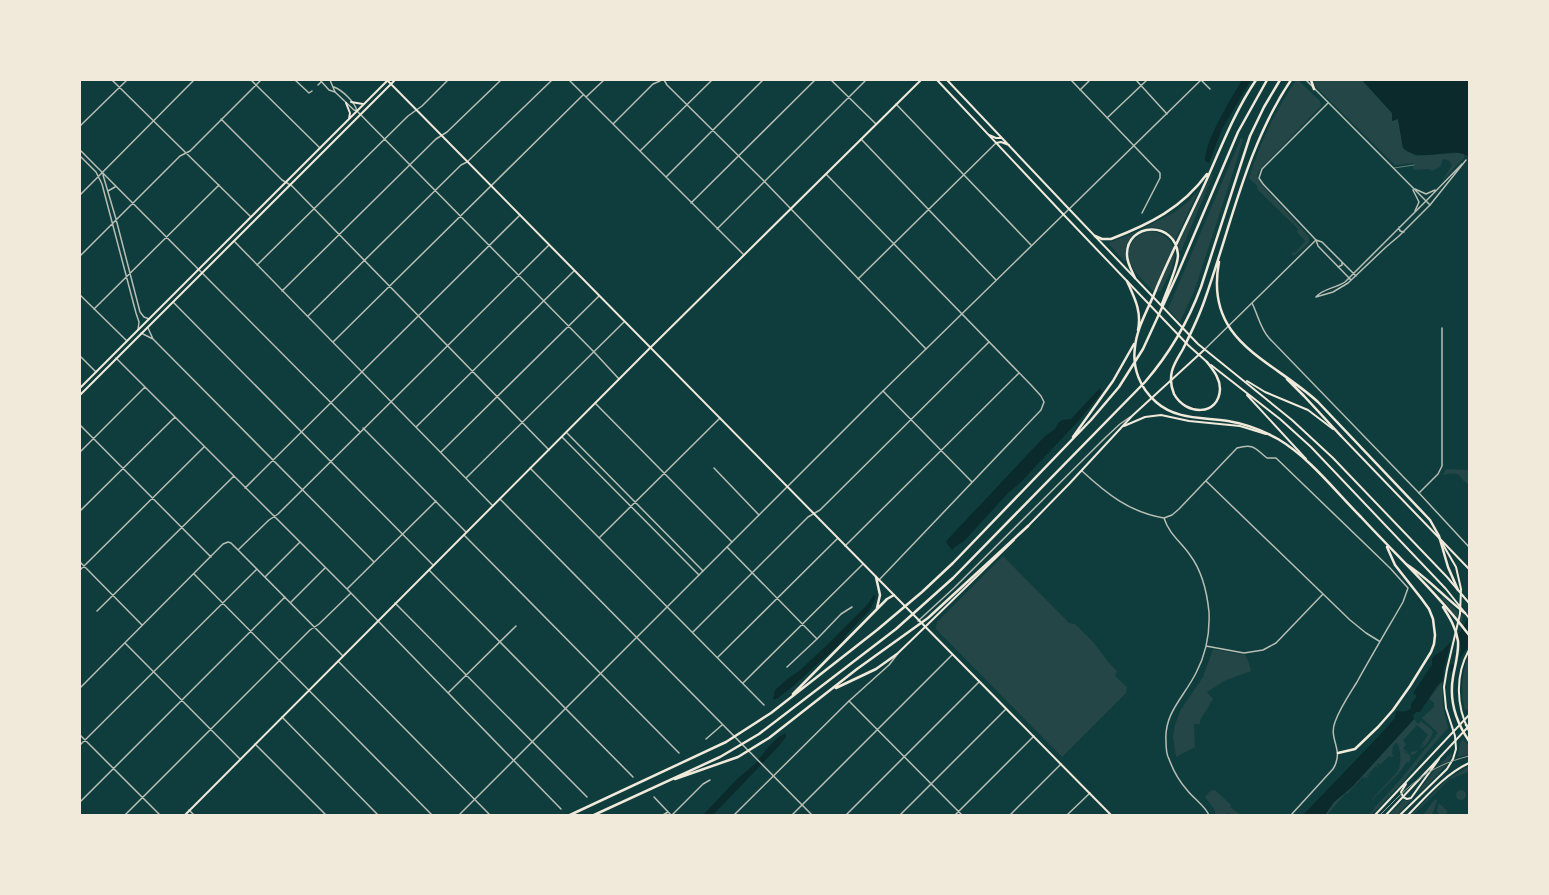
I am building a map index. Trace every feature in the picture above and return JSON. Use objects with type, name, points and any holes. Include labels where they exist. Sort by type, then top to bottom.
[{"type":"highway","points":[[1256,80],[1238,110],[1178,238],[1137,335],[1134,357],[1137,372],[1143,386],[1151,397],[1161,406],[1181,416],[1244,424],[1278,438],[1297,453],[1319,473],[1459,622],[1469,635]]},
{"type":"highway","points":[[570,815],[726,742],[744,732],[786,701],[914,600],[944,572],[1097,414],[1119,387],[1138,358],[1155,324],[1238,132],[1267,80]]},
{"type":"highway","points":[[594,815],[733,750],[751,740],[778,721],[922,607],[961,570],[1142,385],[1160,364],[1189,317],[1201,287],[1249,140],[1264,107],[1280,80]]},
{"type":"highway","points":[[1207,362],[1216,375],[1220,385],[1219,394],[1214,403],[1203,409],[1191,410],[1182,404],[1173,392],[1171,384],[1172,370],[1194,328],[1220,255],[1256,145],[1272,110],[1291,80]]},
{"type":"highway","points":[[1311,80],[1314,89]]},
{"type":"highway","points":[[1095,236],[1102,239],[1111,239],[1165,214],[1190,195],[1210,170]]},
{"type":"highway","points":[[1135,278],[1127,256],[1128,248],[1133,238],[1141,232],[1150,229],[1160,230],[1169,235],[1174,242],[1178,256],[1164,302]]},
{"type":"highway","points":[[1220,255],[1216,289],[1218,304],[1224,320],[1232,332],[1304,396],[1341,436]]},
{"type":"highway","points":[[1068,444],[1113,381],[1133,345],[1139,327],[1139,312],[1127,281]]},
{"type":"highway","points":[[1280,374],[1301,388],[1323,407],[1430,520],[1439,536],[1448,566],[1458,590]]},
{"type":"highway","points":[[660,785],[743,754],[777,733],[834,689],[857,669],[928,618],[1028,526]]},
{"type":"highway","points":[[1338,753],[1355,749],[1393,710],[1410,686],[1431,652],[1434,644],[1435,635],[1433,619],[1429,609],[1395,566],[1386,544]]},
{"type":"highway","points":[[1402,561],[1414,569],[1450,602],[1465,613]]},
{"type":"highway","points":[[876,577],[880,596],[877,609]]},
{"type":"highway","points":[[786,701],[889,597],[894,595]]},
{"type":"highway","points":[[1440,602],[1452,620],[1457,634],[1458,650],[1452,685],[1454,709],[1459,724],[1469,741]]},
{"type":"highway","points":[[834,689],[876,669],[897,654]]},
{"type":"highway","points":[[1466,724],[1469,727]]},
{"type":"main road","points":[[80,388],[388,80],[918,621],[1111,815]]},
{"type":"main road","points":[[80,395],[395,80]]},
{"type":"main road","points":[[185,815],[650,348],[921,80]]},
{"type":"main road","points":[[937,80],[1063,214],[1199,355],[1243,392],[1280,419],[1311,447],[1442,584],[1469,618]]},
{"type":"main road","points":[[947,80],[1204,350],[1292,420],[1325,449],[1469,603]]},
{"type":"main road","points":[[351,102],[364,104]]},
{"type":"main road","points":[[346,103],[350,113],[349,119]]},
{"type":"main road","points":[[988,134],[996,138],[1003,138]]},
{"type":"main road","points":[[996,143],[1001,142],[1010,146]]},
{"type":"main road","points":[[127,341],[134,341]]},
{"type":"main road","points":[[897,654],[998,558],[1082,471],[1132,416],[1204,350]]},
{"type":"main road","points":[[111,358],[116,358]]},
{"type":"main road","points":[[1240,378],[1264,392],[1308,410],[1320,418],[1341,436],[1469,569]]},
{"type":"main road","points":[[1243,392],[1319,473]]},
{"type":"main road","points":[[1123,427],[1145,417],[1161,415],[1189,421],[1240,426],[1278,438]]},
{"type":"main road","points":[[1400,815],[1447,769],[1455,755],[1456,741],[1447,710],[1445,695],[1447,669],[1460,614],[1462,595],[1461,584],[1456,567],[1437,536]]},
{"type":"main road","points":[[1469,650],[1463,663],[1459,678],[1459,692],[1469,731]]},
{"type":"main road","points":[[1375,815],[1469,715]]},
{"type":"main road","points":[[1386,815],[1469,727]]},
{"type":"main road","points":[[1403,797],[1407,799],[1411,798],[1444,752]]},
{"type":"main road","points":[[1408,815],[1445,778],[1469,763]]},
{"type":"main road","points":[[1403,797],[1402,792],[1410,779]]},
{"type":"street","points":[[112,80],[251,218]]},
{"type":"street","points":[[80,126],[127,80]]},
{"type":"street","points":[[80,195],[194,80]]},
{"type":"street","points":[[251,80],[320,148]]},
{"type":"street","points":[[80,256],[180,156],[186,153],[261,80]]},
{"type":"street","points":[[295,80],[309,93],[312,90]]},
{"type":"street","points":[[330,80],[335,92]]},
{"type":"street","points":[[257,265],[385,138],[422,106],[448,80]]},
{"type":"street","points":[[282,290],[436,139],[447,132],[501,80]]},
{"type":"street","points":[[308,316],[461,164],[468,162],[552,80]]},
{"type":"street","points":[[569,80],[744,255]]},
{"type":"street","points":[[586,97],[604,80]]},
{"type":"street","points":[[613,124],[654,84],[660,80],[667,85],[764,181],[926,349]]},
{"type":"street","points":[[640,151],[712,80]]},
{"type":"street","points":[[666,177],[763,80]]},
{"type":"street","points":[[691,203],[815,80]]},
{"type":"street","points":[[831,80],[876,124]]},
{"type":"street","points":[[717,229],[866,80]]},
{"type":"street","points":[[1071,80],[1161,175],[1142,213]]},
{"type":"street","points":[[1080,90],[1090,80]]},
{"type":"street","points":[[1136,80],[1167,114]]},
{"type":"street","points":[[1107,118],[1147,80]]},
{"type":"street","points":[[459,815],[883,391],[1069,208],[1202,80],[1210,89]]},
{"type":"street","points":[[1306,80],[1430,205]]},
{"type":"street","points":[[318,85],[320,81],[329,90],[335,92],[354,110],[361,114],[544,300],[619,379]]},
{"type":"street","points":[[334,87],[339,89],[357,108],[357,111]]},
{"type":"street","points":[[333,342],[583,95]]},
{"type":"street","points":[[1328,103],[1262,169],[1259,178],[1316,240],[1318,246],[1351,280]]},
{"type":"street","points":[[896,104],[1031,245]]},
{"type":"street","points":[[221,119],[314,209],[549,450]]},
{"type":"street","points":[[861,139],[996,280]]},
{"type":"street","points":[[858,279],[996,143]]},
{"type":"street","points":[[80,150],[360,432]]},
{"type":"street","points":[[80,156],[99,176],[113,222],[139,322],[138,330]]},
{"type":"street","points":[[1466,160],[1430,205],[1404,232],[1356,276],[1338,290],[1316,297],[1320,292],[1339,286],[1354,274],[1399,227],[1426,201],[1438,188],[1466,160],[1469,157]]},
{"type":"street","points":[[102,173],[116,219],[141,314],[150,319]]},
{"type":"street","points":[[826,174],[1020,373],[1040,394],[1044,402],[1041,410],[879,580]]},
{"type":"street","points":[[94,309],[219,185]]},
{"type":"street","points":[[108,191],[116,187]]},
{"type":"street","points":[[1411,187],[1423,194],[1427,194],[1438,188]]},
{"type":"street","points":[[1411,187],[1419,202],[1415,211]]},
{"type":"street","points":[[245,488],[520,215]]},
{"type":"street","points":[[1399,227],[1400,230],[1404,232]]},
{"type":"street","points":[[1316,240],[1322,242],[1356,276]]},
{"type":"street","points":[[1204,350],[1316,240]]},
{"type":"street","points":[[234,241],[493,506]]},
{"type":"street","points":[[238,550],[278,514],[549,245]]},
{"type":"street","points":[[1338,267],[1342,266],[1342,262]]},
{"type":"street","points":[[416,427],[574,270]]},
{"type":"street","points":[[80,295],[127,341]]},
{"type":"street","points":[[441,452],[599,295]]},
{"type":"street","points":[[172,302],[433,566]]},
{"type":"street","points":[[1252,303],[1267,336],[1419,492],[1469,547]]},
{"type":"street","points":[[466,478],[625,321]]},
{"type":"street","points":[[148,327],[153,339]]},
{"type":"street","points":[[1419,492],[1438,474],[1442,466],[1442,328]]},
{"type":"street","points":[[141,333],[153,339],[374,562]]},
{"type":"street","points":[[693,632],[808,517],[820,510],[989,342]]},
{"type":"street","points":[[80,356],[96,372]]},
{"type":"street","points":[[116,358],[350,593],[561,809]]},
{"type":"street","points":[[845,546],[1020,373]]},
{"type":"street","points":[[80,452],[145,387]]},
{"type":"street","points":[[883,391],[972,482]]},
{"type":"street","points":[[596,403],[732,542]]},
{"type":"street","points":[[918,621],[942,600],[1106,437],[1120,424],[1132,416]]},
{"type":"street","points":[[80,511],[175,417]]},
{"type":"street","points":[[599,538],[720,418]]},
{"type":"street","points":[[80,425],[211,557]]},
{"type":"street","points":[[363,428],[466,532]]},
{"type":"street","points":[[566,432],[703,571]]},
{"type":"street","points":[[562,437],[699,575]]},
{"type":"street","points":[[1082,471],[1117,501],[1135,510],[1164,518],[1172,515],[1179,509],[1237,448],[1245,446],[1255,447],[1268,458],[1276,458],[1407,585],[1408,593],[1334,724],[1333,734],[1338,753],[1337,762],[1333,769],[1290,815]]},
{"type":"street","points":[[80,570],[204,447]]},
{"type":"street","points":[[579,454],[584,450]]},
{"type":"street","points":[[592,467],[596,463]]},
{"type":"street","points":[[530,468],[764,705]]},
{"type":"street","points":[[714,468],[759,515]]},
{"type":"street","points":[[97,612],[234,476]]},
{"type":"street","points":[[1206,481],[1357,627],[1380,641]]},
{"type":"street","points":[[500,499],[812,815]]},
{"type":"street","points":[[347,590],[436,501]]},
{"type":"street","points":[[1164,518],[1167,527],[1190,554],[1201,576],[1209,613],[1208,638],[1196,674],[1168,718],[1165,733],[1168,758],[1175,773],[1187,791],[1205,808],[1209,815]]},
{"type":"street","points":[[464,535],[678,753]]},
{"type":"street","points":[[718,657],[838,538]]},
{"type":"street","points":[[80,688],[226,542],[231,543],[257,568],[343,656]]},
{"type":"street","points":[[265,577],[300,543]]},
{"type":"street","points":[[727,547],[817,639]]},
{"type":"street","points":[[80,562],[142,626]]},
{"type":"street","points":[[743,683],[863,564]]},
{"type":"street","points":[[80,745],[257,568]]},
{"type":"street","points":[[290,602],[325,568]]},
{"type":"street","points":[[429,570],[633,776]]},
{"type":"street","points":[[194,574],[432,815]]},
{"type":"street","points":[[125,815],[279,660],[350,593]]},
{"type":"street","points":[[1206,646],[1244,653],[1263,650],[1276,643],[1323,594]]},
{"type":"street","points":[[80,802],[285,597]]},
{"type":"street","points":[[396,603],[587,797]]},
{"type":"street","points":[[787,667],[841,614],[852,607]]},
{"type":"street","points":[[448,693],[516,626]]},
{"type":"street","points":[[125,642],[240,759]]},
{"type":"street","points":[[734,815],[887,666],[897,654]]},
{"type":"street","points":[[792,815],[952,655]]},
{"type":"street","points":[[338,662],[490,815]]},
{"type":"street","points":[[846,815],[979,682]]},
{"type":"street","points":[[850,701],[962,815]]},
{"type":"street","points":[[900,815],[1006,709]]},
{"type":"street","points":[[282,717],[378,815]]},
{"type":"street","points":[[706,739],[722,725]]},
{"type":"street","points":[[80,735],[160,815]]},
{"type":"street","points":[[955,815],[1034,736]]},
{"type":"street","points":[[255,744],[326,815]]},
{"type":"street","points":[[1010,815],[1061,764]]},
{"type":"street","points":[[654,798],[671,815],[703,784],[710,780]]},
{"type":"street","points":[[1067,815],[1090,793]]},
{"type":"street","points":[[189,810],[194,815]]},
{"type":"street","points":[[663,815],[668,812]]},
{"type":"lane","points":[[1392,168],[1414,165]]},
{"type":"shaded area","points":[[1242,80],[1251,80],[1222,129],[1209,163],[1205,161],[1209,142],[1225,108]]},
{"type":"shaded area","points":[[1296,80],[1300,80],[1300,82],[1320,101],[1321,106],[1260,169],[1257,175],[1260,183],[1309,237],[1309,243],[1294,256],[1291,253],[1296,252],[1305,241],[1297,232],[1298,229],[1257,189],[1258,187],[1249,178],[1258,152],[1269,128],[1281,104]]},
{"type":"shaded area","points":[[1313,80],[1362,80],[1392,113],[1392,121],[1398,119],[1403,148],[1416,156],[1458,153],[1464,154],[1464,158],[1442,181],[1452,165],[1448,160],[1443,159],[1440,167],[1432,171],[1429,169],[1413,170],[1414,163],[1395,165],[1316,87]]},
{"type":"shaded area","points":[[1362,80],[1469,80],[1469,157],[1455,152],[1419,155],[1410,153],[1403,148],[1398,119],[1392,121],[1392,113]]},
{"type":"shaded area","points":[[1241,138],[1243,139],[1237,160],[1195,289],[1180,322],[1168,309]]},
{"type":"shaded area","points":[[1212,174],[1213,175],[1181,251],[1179,250],[1178,244]]},
{"type":"shaded area","points":[[1199,190],[1175,240],[1172,236],[1160,228],[1152,227],[1142,229],[1175,212],[1189,201]]},
{"type":"shaded area","points":[[1139,231],[1132,236],[1126,245],[1126,261],[1124,261],[1108,243]]},
{"type":"shaded area","points":[[1150,231],[1159,233],[1166,237],[1172,245],[1174,251],[1173,265],[1161,291],[1157,292],[1153,291],[1138,275],[1129,257],[1129,250],[1135,238]]},
{"type":"shaded area","points":[[1100,388],[1102,392],[1081,418],[1022,481],[1008,493],[966,539],[952,550],[946,542],[950,537],[1045,436],[1055,429],[1058,423],[1062,420],[1071,419]]},
{"type":"shaded area","points":[[1446,469],[1469,470],[1469,484],[1465,482],[1458,474],[1443,475]]},
{"type":"shaded area","points":[[1003,556],[1069,623],[1075,624],[1094,643],[1117,671],[1115,676],[1127,687],[1126,693],[1062,757],[936,629],[937,622]]},
{"type":"shaded area","points":[[874,595],[876,596],[869,611],[846,635],[843,641],[793,686],[778,698],[773,700],[775,690],[799,671],[825,647],[867,605]]},
{"type":"shaded area","points":[[1443,597],[1463,617],[1462,623],[1441,598]]},
{"type":"shaded area","points":[[1469,617],[1469,645],[1450,673],[1437,686],[1420,712],[1416,712],[1413,716],[1414,719],[1352,787],[1334,802],[1325,815],[1303,815],[1395,718],[1396,711],[1406,711],[1411,708],[1411,704],[1417,696],[1413,693],[1432,665],[1432,658],[1442,651],[1460,632]]},
{"type":"shaded area","points":[[1213,649],[1245,655],[1251,671],[1226,680],[1207,692],[1213,699],[1200,720],[1200,724],[1194,724],[1195,747],[1176,757],[1173,737],[1175,725],[1180,711],[1203,677]]},
{"type":"shaded area","points":[[1469,656],[1469,708],[1465,710],[1462,683],[1464,669]]},
{"type":"shaded area","points":[[1442,682],[1443,707],[1448,728],[1403,782],[1371,815],[1368,815],[1400,780],[1438,733],[1422,718],[1434,707],[1434,703],[1429,699]]},
{"type":"shaded area","points":[[1414,719],[1418,724],[1421,721],[1433,732],[1430,739],[1420,749],[1427,740],[1419,748],[1428,735],[1417,725],[1403,740],[1406,745],[1403,748],[1410,754],[1402,750],[1411,756],[1409,763],[1407,762],[1399,773],[1373,799],[1375,801],[1372,799],[1398,771],[1397,769],[1399,769],[1400,753],[1398,744],[1396,743],[1393,746],[1392,754],[1394,756],[1389,756],[1380,765],[1379,763],[1377,765],[1379,768],[1376,766],[1369,773],[1371,776],[1368,774],[1367,775],[1369,780],[1366,777],[1364,779],[1364,776],[1347,794],[1346,793],[1327,815],[1325,815],[1334,802],[1352,787]]},
{"type":"shaded area","points":[[786,733],[786,737],[778,747],[715,813],[712,815],[703,815],[737,779],[755,764],[770,745]]},
{"type":"shaded area","points":[[1463,739],[1469,746],[1469,754],[1458,757],[1460,743]]},
{"type":"shaded area","points":[[1419,749],[1415,754],[1410,754],[1412,751],[1414,752]]},
{"type":"shaded area","points":[[1451,753],[1452,755],[1450,759],[1436,776],[1417,793],[1433,772]]},
{"type":"shaded area","points":[[1469,766],[1469,772],[1450,779],[1413,815],[1411,815],[1447,780]]},
{"type":"shaded area","points":[[1215,790],[1231,805],[1230,807],[1241,815],[1232,815],[1227,813],[1225,815],[1216,815],[1214,809],[1205,797],[1210,791]]},
{"type":"shaded area","points":[[1459,790],[1463,790],[1466,795],[1463,800],[1459,800],[1456,797],[1456,793]]},
{"type":"shaded area","points":[[1413,798],[1397,815],[1389,815],[1404,800],[1407,801]]},
{"type":"shaded area","points":[[1435,799],[1437,801],[1432,815],[1423,815]]},
{"type":"shaded area","points":[[1439,803],[1448,812],[1445,815],[1440,815],[1437,811]]},
{"type":"pier","points":[[1458,631],[1461,650],[1458,664],[1457,666],[1451,664],[1449,677],[1442,685],[1444,669],[1452,638]]},
{"type":"railway","points":[[1380,815],[1420,778],[1454,760],[1469,756]]}]
